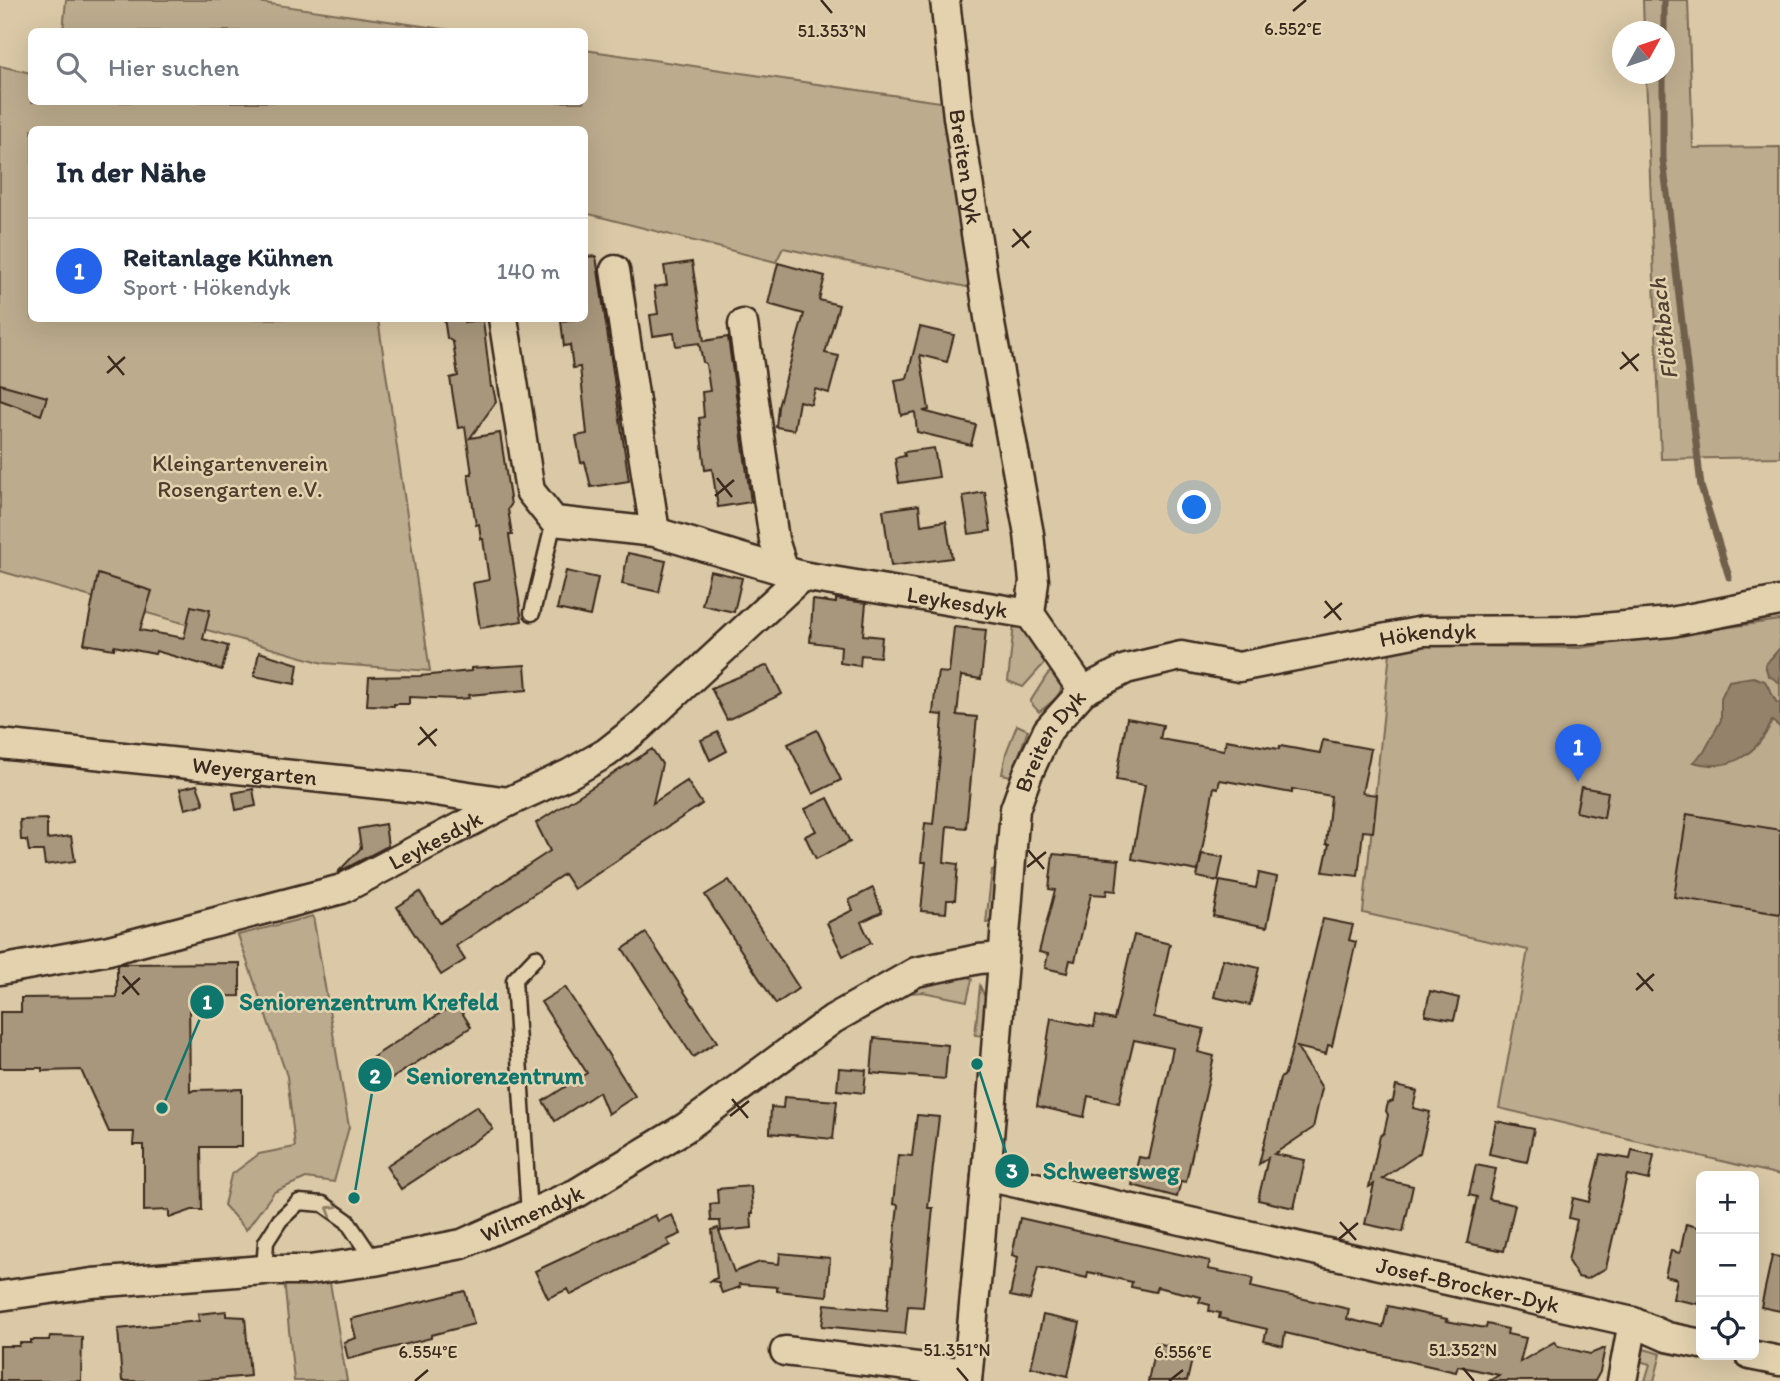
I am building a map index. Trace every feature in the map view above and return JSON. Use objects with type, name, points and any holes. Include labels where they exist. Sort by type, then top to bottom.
[{"type":"street","name":"Breiten Dyk","points":[[945,0],[962,142],[990,324],[1029,534],[1034,582],[1030,614],[1083,691],[1048,730],[1015,809],[967,1377]]},
{"type":"street","points":[[615,270],[655,532]]},
{"type":"street","points":[[504,322],[530,491],[554,521]]},
{"type":"street","points":[[743,324],[774,540],[792,572]]},
{"type":"street","name":"Leykesdyk","points":[[554,521],[655,532],[792,572],[1030,614]]},
{"type":"street","name":"Leykesdyk","points":[[0,970],[109,950],[342,889],[606,753],[639,727],[792,572]]},
{"type":"street","name":"Hökendyk","points":[[1083,691],[1126,669],[1181,656],[1239,667],[1423,631],[1580,630],[1671,622],[1780,601]]},
{"type":"street","name":"Weyergarten","points":[[0,744],[416,788],[508,802]]},
{"type":"street","name":"Wilmendyk","points":[[0,1296],[92,1283],[264,1270],[309,1270],[462,1244],[578,1193],[685,1128],[833,1019],[916,972],[979,959],[1003,957]]},
{"type":"street","name":"Josef-Brocker-Dyk","points":[[986,1176],[1633,1322],[1667,1337],[1696,1343]]},
{"type":"street","points":[[1622,1381],[1633,1322]]},
{"type":"street","points":[[785,1351],[967,1377]]},
{"type":"street","points":[[1759,1357],[1780,1361]]},
{"type":"lane","points":[[532,613],[554,521]]},
{"type":"lane","points":[[529,1214],[514,980],[536,957]]},
{"type":"lane","points":[[264,1270],[265,1242],[280,1220],[299,1202],[323,1204],[347,1221],[374,1261]]},
{"type":"green space","points":[[66,0],[243,0],[436,28],[63,28]]},
{"type":"green space","points":[[1643,0],[1688,0],[1693,148],[1780,147],[1780,457],[1661,459],[1646,84],[1675,84],[1675,21],[1644,21]]},
{"type":"green space","name":"Kleingartenverein Rosengarten e.V.","points":[[588,50],[946,103],[976,289],[783,248],[776,262],[588,214],[588,126],[28,126],[28,322],[378,322],[430,671],[323,663],[0,571],[0,66],[28,72],[28,105],[588,105]]},
{"type":"green space","points":[[1780,620],[1780,1175],[1499,1108],[1528,950],[1363,913],[1390,652],[1424,645],[1579,648]]},
{"type":"green space","points":[[1014,624],[1030,627],[1050,657],[1023,687],[1008,681]]},
{"type":"green space","points":[[1060,663],[1063,680],[1060,692],[1039,712],[1030,702],[1047,675]]},
{"type":"green space","points":[[1017,725],[1028,730],[1011,776],[1002,774],[1006,753]]},
{"type":"green space","points":[[992,870],[999,871],[996,911],[986,923]]},
{"type":"green space","points":[[313,916],[349,1127],[334,1182],[306,1178],[274,1192],[246,1230],[224,1205],[231,1175],[259,1154],[295,1147],[287,1076],[238,935]]},
{"type":"green space","points":[[967,976],[972,979],[967,1001],[923,992],[910,993],[908,990],[937,978]]},
{"type":"green space","points":[[980,986],[986,999],[983,1036],[975,1035]]},
{"type":"green space","points":[[329,1277],[347,1381],[294,1381],[284,1279]]},
{"type":"green space","points":[[1644,1349],[1661,1354],[1654,1381],[1645,1381],[1650,1364],[1635,1360]]},
{"type":"shaded area","points":[[1780,648],[1780,683],[1768,675],[1765,665]]},
{"type":"shaded area","points":[[1753,677],[1765,681],[1777,703],[1780,702],[1780,727],[1772,721],[1759,743],[1741,758],[1730,763],[1706,765],[1693,762],[1704,752],[1721,720],[1721,698],[1729,681]]},
{"type":"building","points":[[596,256],[629,481],[591,487],[585,462],[581,463],[576,436],[587,434],[580,367],[573,368],[570,345],[564,346],[561,322],[588,322],[588,257]]},
{"type":"building","points":[[692,262],[704,341],[728,337],[751,502],[718,507],[712,469],[705,470],[699,418],[704,417],[702,392],[710,391],[706,364],[703,362],[699,343],[676,346],[674,333],[653,336],[650,315],[658,314],[654,287],[667,285],[664,266]]},
{"type":"building","points":[[778,263],[825,276],[819,300],[839,305],[825,353],[839,356],[829,393],[815,389],[811,404],[799,401],[794,430],[776,427],[778,407],[804,314],[768,304]]},
{"type":"building","points":[[445,322],[483,322],[491,387],[496,402],[470,438],[500,433],[511,505],[508,509],[512,535],[509,535],[522,621],[480,628],[473,583],[489,580],[468,474],[472,474],[465,427],[458,428],[450,378],[458,376],[453,342],[447,338]]},
{"type":"building","points":[[920,327],[954,335],[947,362],[920,355],[929,410],[923,411],[976,425],[971,445],[917,432],[915,412],[901,415],[895,380],[907,378]]},
{"type":"building","points":[[0,384],[47,397],[41,415],[0,400]]},
{"type":"building","points":[[934,448],[939,477],[899,483],[895,458],[905,456],[904,452]]},
{"type":"building","points":[[985,492],[991,531],[969,534],[963,496]]},
{"type":"building","points":[[919,505],[921,525],[946,521],[952,558],[891,566],[883,510]]},
{"type":"building","points":[[628,553],[666,561],[659,592],[622,584]]},
{"type":"building","points":[[566,571],[598,578],[590,616],[557,609]]},
{"type":"building","points":[[710,571],[742,578],[734,612],[702,605]]},
{"type":"building","points":[[98,574],[152,591],[140,630],[184,638],[191,606],[210,610],[203,639],[228,646],[222,670],[156,651],[155,654],[114,646],[114,649],[84,644]]},
{"type":"building","points":[[836,599],[866,603],[863,635],[882,637],[880,657],[861,655],[860,666],[840,663],[841,646],[810,642],[813,600],[836,603]]},
{"type":"building","points":[[954,627],[986,630],[981,679],[961,676],[957,715],[977,717],[966,828],[947,826],[944,862],[958,864],[955,900],[947,900],[946,913],[921,911],[926,862],[921,862],[925,823],[933,824],[940,756],[943,715],[933,714],[935,693],[938,672],[949,673]]},
{"type":"building","points":[[259,652],[298,664],[295,684],[254,676]]},
{"type":"building","points":[[525,665],[527,690],[469,695],[470,698],[458,699],[409,697],[409,704],[367,705],[369,677],[420,676],[471,671],[471,668]]},
{"type":"building","points":[[768,665],[782,694],[727,720],[711,688]]},
{"type":"building","points":[[1127,718],[1163,725],[1160,739],[1224,750],[1226,740],[1320,753],[1323,740],[1371,749],[1362,793],[1377,795],[1373,832],[1363,831],[1358,876],[1323,872],[1329,844],[1326,844],[1331,796],[1292,789],[1292,793],[1220,780],[1218,788],[1214,787],[1198,871],[1132,859],[1145,785],[1116,780]]},
{"type":"building","points":[[817,730],[841,780],[813,794],[788,744]]},
{"type":"building","points":[[718,732],[727,751],[710,760],[701,740]]},
{"type":"building","points":[[652,749],[662,764],[653,803],[687,781],[702,804],[574,889],[564,874],[456,946],[465,960],[441,975],[397,907],[420,892],[440,923],[550,851],[536,823]]},
{"type":"building","points":[[197,785],[204,804],[185,809],[180,789]]},
{"type":"building","points":[[1581,787],[1608,792],[1604,818],[1576,812]]},
{"type":"building","points":[[253,789],[256,806],[236,810],[233,793]]},
{"type":"building","points":[[828,798],[850,842],[816,859],[805,836],[816,831],[805,809]]},
{"type":"building","points":[[1687,814],[1780,830],[1780,914],[1674,897]]},
{"type":"building","points":[[47,819],[47,839],[71,836],[75,861],[45,865],[43,851],[29,851],[27,840],[21,840],[20,820]]},
{"type":"building","points":[[385,824],[388,846],[337,873],[361,848],[358,829]]},
{"type":"building","points":[[1053,854],[1119,860],[1116,891],[1107,890],[1106,895],[1091,894],[1075,961],[1070,960],[1067,973],[1045,968],[1048,954],[1039,952],[1055,890],[1049,889]]},
{"type":"building","points":[[1202,854],[1223,857],[1218,881],[1197,877]]},
{"type":"building","points":[[1259,873],[1277,877],[1267,927],[1213,916],[1220,881],[1256,888]]},
{"type":"building","points":[[729,880],[799,988],[776,1004],[705,895]]},
{"type":"building","points":[[873,888],[882,912],[861,922],[871,943],[843,956],[827,923],[853,910],[849,900]]},
{"type":"building","points":[[1323,919],[1353,925],[1349,940],[1356,942],[1332,1046],[1328,1045],[1326,1054],[1297,1047],[1322,1088],[1313,1128],[1274,1154],[1305,1160],[1294,1208],[1258,1200],[1268,1158],[1259,1164],[1280,1078],[1284,1076],[1289,1061]]},
{"type":"building","points":[[646,933],[717,1042],[693,1057],[623,949]]},
{"type":"building","points":[[1134,935],[1170,944],[1154,1017],[1204,1029],[1198,1052],[1214,1056],[1186,1182],[1181,1181],[1177,1197],[1132,1185],[1139,1157],[1149,1159],[1173,1048],[1134,1040],[1119,1103],[1088,1096],[1084,1117],[1037,1106],[1051,1018],[1094,1027],[1096,1016],[1114,1020]]},
{"type":"building","points":[[1223,959],[1259,968],[1250,1005],[1214,997]]},
{"type":"building","points":[[240,963],[240,996],[189,997],[190,1092],[242,1089],[242,1147],[201,1147],[202,1210],[192,1210],[169,1218],[169,1210],[144,1211],[144,1145],[133,1145],[134,1132],[109,1132],[81,1070],[0,1068],[0,1012],[21,1012],[21,998],[117,997],[117,965],[120,964]]},
{"type":"building","points":[[565,987],[635,1096],[608,1114],[599,1092],[555,1121],[543,1101],[587,1073],[541,1002]]},
{"type":"building","points":[[1430,991],[1459,998],[1454,1020],[1425,1015]]},
{"type":"building","points":[[456,1003],[471,1027],[379,1087],[364,1063]]},
{"type":"building","points":[[874,1038],[948,1045],[945,1079],[871,1073]]},
{"type":"building","points":[[839,1068],[866,1070],[864,1093],[837,1090]]},
{"type":"building","points":[[1396,1086],[1417,1091],[1413,1108],[1430,1112],[1420,1153],[1382,1179],[1413,1186],[1403,1232],[1365,1224],[1374,1184],[1369,1187],[1380,1136],[1384,1133],[1388,1103],[1393,1101]]},
{"type":"building","points":[[784,1097],[837,1101],[833,1139],[770,1133],[771,1107],[783,1108]]},
{"type":"building","points":[[477,1106],[493,1129],[401,1189],[386,1166]]},
{"type":"building","points":[[917,1115],[939,1117],[928,1208],[933,1208],[923,1307],[908,1306],[905,1334],[822,1326],[825,1304],[887,1310],[898,1205],[893,1204],[898,1155],[912,1156]]},
{"type":"building","points":[[1496,1121],[1534,1129],[1527,1162],[1489,1154]]},
{"type":"building","points":[[1632,1150],[1654,1155],[1649,1180],[1627,1175],[1606,1268],[1587,1279],[1578,1277],[1568,1261],[1577,1220],[1569,1218],[1573,1198],[1589,1202],[1600,1154],[1630,1159]]},
{"type":"building","points":[[1476,1165],[1496,1169],[1489,1199],[1515,1205],[1504,1251],[1467,1243],[1477,1197],[1469,1195]]},
{"type":"building","points":[[751,1186],[752,1228],[721,1231],[720,1221],[711,1221],[710,1204],[718,1203],[717,1189]]},
{"type":"building","points":[[655,1215],[658,1221],[672,1215],[681,1234],[667,1240],[670,1245],[571,1295],[568,1289],[548,1298],[535,1271]]},
{"type":"building","points":[[1020,1218],[1210,1261],[1208,1269],[1253,1278],[1251,1287],[1349,1309],[1347,1319],[1383,1327],[1388,1306],[1447,1319],[1446,1321],[1486,1328],[1487,1324],[1508,1329],[1507,1334],[1526,1338],[1520,1362],[1554,1342],[1558,1346],[1590,1354],[1605,1348],[1600,1372],[1595,1381],[1489,1381],[1499,1375],[1458,1366],[1456,1372],[1285,1333],[1283,1346],[1264,1341],[1267,1329],[1219,1318],[1220,1313],[1209,1311],[1210,1305],[1199,1302],[1201,1297],[1157,1287],[1155,1292],[1131,1287],[1132,1282],[1088,1272],[1087,1278],[1038,1267],[1030,1300],[1010,1296],[1018,1257],[1012,1255]]},
{"type":"building","points":[[1686,1224],[1696,1227],[1696,1304],[1673,1299],[1677,1279],[1665,1276],[1671,1251],[1680,1253]]},
{"type":"building","points":[[718,1228],[734,1272],[760,1262],[779,1264],[780,1253],[830,1258],[827,1296],[777,1291],[777,1287],[739,1284],[740,1287],[722,1293],[718,1282],[709,1281],[717,1278],[712,1230]]},
{"type":"building","points":[[1772,1256],[1780,1257],[1780,1311],[1761,1307]]},
{"type":"building","points":[[465,1291],[474,1324],[348,1359],[344,1342],[356,1338],[351,1319]]},
{"type":"building","points":[[226,1311],[226,1316],[245,1317],[250,1376],[195,1381],[122,1381],[118,1329],[199,1321],[198,1314]]},
{"type":"building","points":[[1043,1315],[1080,1323],[1068,1376],[1031,1367]]},
{"type":"building","points":[[50,1336],[82,1337],[81,1381],[0,1381],[0,1346],[19,1346],[20,1343],[31,1343],[31,1340],[49,1340]]},
{"type":"building","points":[[1156,1343],[1194,1351],[1187,1381],[1148,1381]]},
{"type":"waterway","name":"Flöthbach","points":[[1664,0],[1664,21]]},
{"type":"waterway","name":"Flöthbach","points":[[1663,84],[1663,159],[1701,486],[1729,577]]},
{"type":"place","name":"Reitanlage Kühnen","points":[[1578,782]]},
{"type":"place","name":"Schweersweg","points":[[977,1064]]},
{"type":"place","name":"Seniorenzentrum Krefeld","points":[[162,1108]]},
{"type":"place","name":"Seniorenzentrum","points":[[354,1198]]}]
